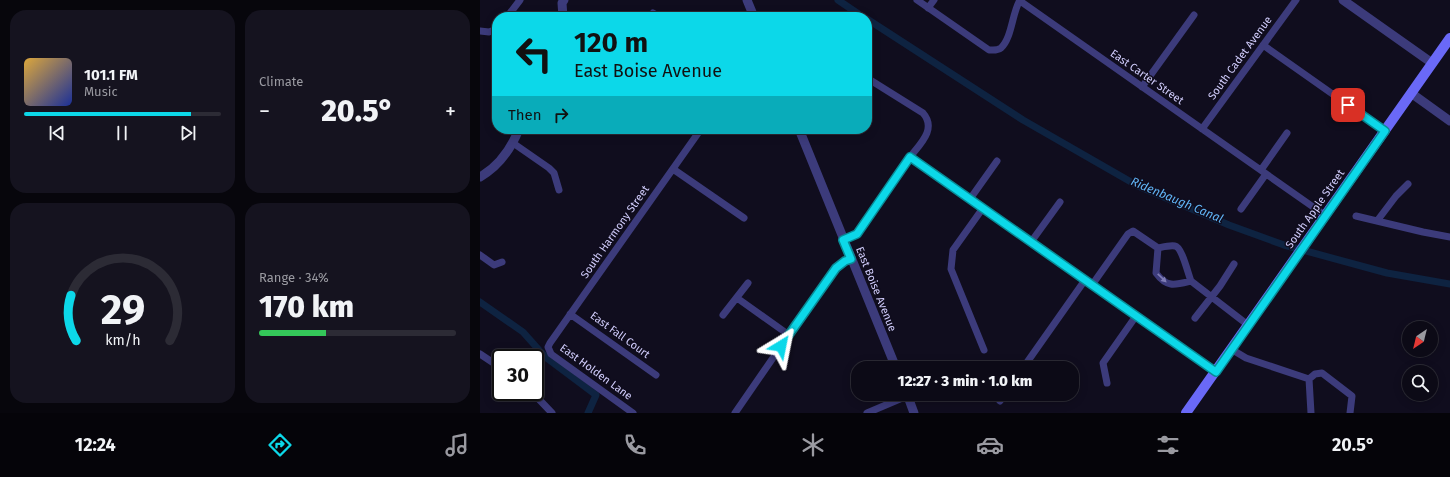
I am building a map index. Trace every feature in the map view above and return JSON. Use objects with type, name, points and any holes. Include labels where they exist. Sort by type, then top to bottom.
[{"type":"main road","name":"South Apple Street","points":[[1186,413],[1450,38]]},
{"type":"street","points":[[511,12],[520,0]]},
{"type":"street","points":[[747,0],[752,12]]},
{"type":"street","points":[[917,0],[989,50],[996,51],[1001,48],[1007,39],[1016,7],[1020,0]]},
{"type":"street","points":[[928,8],[934,0]]},
{"type":"street","name":"East Carter Street","points":[[1020,0],[1326,216]]},
{"type":"street","name":"South Cadet Avenue","points":[[1202,129],[1296,0]]},
{"type":"street","points":[[1342,0],[1432,63]]},
{"type":"street","points":[[561,1],[562,12]]},
{"type":"street","points":[[1142,87],[1194,15]]},
{"type":"street","points":[[480,31],[492,31]]},
{"type":"street","points":[[1263,45],[1385,131]]},
{"type":"street","points":[[843,240],[857,234],[928,133],[929,123],[923,113],[872,81]]},
{"type":"street","points":[[1411,93],[1450,121]]},
{"type":"street","points":[[1241,209],[1287,133]]},
{"type":"street","points":[[480,178],[496,166],[505,156],[517,134]]},
{"type":"street","name":"South Harmony Street","points":[[548,348],[570,314],[698,134]]},
{"type":"street","name":"East Boise Avenue","points":[[801,134],[893,361]]},
{"type":"street","points":[[513,143],[554,173],[559,190]]},
{"type":"street","points":[[910,157],[1216,372]]},
{"type":"street","points":[[970,199],[997,161]]},
{"type":"street","points":[[673,169],[744,218]]},
{"type":"street","points":[[1377,221],[1396,196],[1408,184]]},
{"type":"street","points":[[1031,242],[1060,202]]},
{"type":"street","points":[[982,208],[953,250],[951,269],[984,350]]},
{"type":"street","points":[[1356,216],[1450,237]]},
{"type":"street","points":[[1092,285],[1128,234],[1133,231],[1158,248],[1178,247],[1181,251],[1187,273],[1191,281],[1248,325]]},
{"type":"street","points":[[1158,248],[1156,273],[1162,281],[1175,285],[1191,281]]},
{"type":"street","points":[[480,255],[494,265],[502,262]]},
{"type":"street","points":[[736,413],[836,268],[845,261],[851,259]]},
{"type":"street","points":[[1195,318],[1220,286],[1234,264]]},
{"type":"street","points":[[1028,361],[1085,280]]},
{"type":"street","points":[[723,315],[748,283]]},
{"type":"street","points":[[736,298],[789,335]]},
{"type":"street","name":"East Fall Court","points":[[570,314],[656,375]]},
{"type":"street","points":[[1107,383],[1103,363],[1136,316]]},
{"type":"street","name":"East Holden Lane","points":[[548,348],[551,354],[633,413]]},
{"type":"street","points":[[1231,349],[1246,358],[1309,378],[1316,374],[1322,373],[1352,396],[1350,413]]},
{"type":"street","points":[[480,354],[492,362]]},
{"type":"street","points":[[1309,378],[1311,413]]},
{"type":"street","points":[[541,401],[552,413]]},
{"type":"street","points":[[866,413],[893,401]]},
{"type":"street","points":[[909,401],[914,413]]},
{"type":"waterway","name":"Ridenbaugh Canal","points":[[838,0],[856,12]]},
{"type":"waterway","name":"Ridenbaugh Canal","points":[[872,22],[1023,120],[1138,186],[1229,225],[1284,245],[1387,273],[1450,284]]},
{"type":"waterway","points":[[480,302],[523,332],[538,349]]},
{"type":"waterway","points":[[544,355],[596,395],[588,413]]},
{"type":"route","points":[[781,346],[836,268],[845,261],[851,259],[843,240],[857,234],[910,157],[1216,372],[1385,131],[1348,105]]}]
